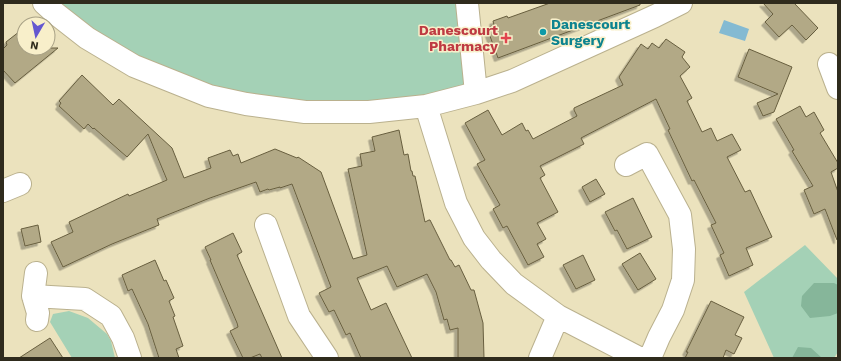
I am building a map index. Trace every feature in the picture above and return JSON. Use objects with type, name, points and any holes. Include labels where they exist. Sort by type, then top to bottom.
[{"type":"street","points":[[44,3],[87,38],[134,66],[209,96],[246,104],[305,112],[369,112],[426,106],[476,93],[512,81],[681,3]]},
{"type":"street","points":[[467,3],[476,93]]},
{"type":"street","points":[[829,64],[838,88]]},
{"type":"street","points":[[426,106],[456,203],[474,238],[491,260],[514,284],[558,316],[639,358]]},
{"type":"street","points":[[626,165],[647,154],[680,216],[684,249],[683,280],[673,310],[650,358]]},
{"type":"street","points":[[266,225],[299,316],[327,358]]},
{"type":"street","points":[[36,272],[32,296],[38,313],[37,320]]},
{"type":"street","points":[[32,296],[85,299],[111,316],[123,338],[130,358]]},
{"type":"street","points":[[540,358],[558,316]]},
{"type":"green space","points":[[44,3],[467,3],[476,93],[369,112],[209,96]]},
{"type":"green space","points":[[805,245],[838,279],[838,352],[834,358],[774,358],[744,292]]},
{"type":"green space","points":[[814,283],[834,283],[838,285],[838,313],[830,316],[810,318],[801,306],[802,296]]},
{"type":"green space","points":[[69,311],[88,318],[107,334],[111,341],[115,358],[72,358],[50,322],[53,314]]},
{"type":"green space","points":[[798,347],[811,348],[822,358],[792,358]]},
{"type":"water","points":[[724,20],[749,29],[745,41],[719,33]]},
{"type":"building","name":"Danescourt Surgery","points":[[550,3],[640,3],[640,5],[498,58],[487,28],[494,25],[493,21],[507,16],[508,18]]},
{"type":"building","points":[[763,3],[794,3],[818,28],[806,40],[792,25],[779,37],[765,22],[773,14]]},
{"type":"building","points":[[16,34],[16,56],[48,56],[15,83],[3,70],[3,49],[7,45],[6,42]]},
{"type":"building","points":[[666,39],[685,52],[682,57],[690,67],[680,76],[692,98],[687,101],[702,132],[711,128],[717,141],[732,134],[741,150],[727,157],[745,192],[750,190],[772,237],[746,248],[753,265],[729,276],[720,255],[724,253],[711,225],[716,223],[694,180],[692,181],[668,130],[670,129],[656,99],[581,138],[584,144],[540,166],[545,175],[540,178],[558,212],[537,223],[546,239],[537,244],[544,257],[528,265],[507,226],[503,228],[493,209],[500,205],[477,164],[485,160],[465,123],[488,110],[502,135],[522,123],[526,131],[528,130],[533,139],[577,116],[574,108],[623,85],[619,77],[641,44],[648,49],[652,43],[659,48]]},
{"type":"building","points":[[749,49],[792,67],[774,112],[763,116],[757,103],[778,94],[738,77]]},
{"type":"building","points":[[82,75],[113,105],[119,99],[172,148],[184,178],[211,168],[208,158],[230,150],[233,156],[238,154],[241,163],[275,149],[297,158],[298,157],[321,172],[353,259],[367,255],[348,169],[362,166],[360,154],[375,151],[372,137],[399,130],[404,155],[408,154],[411,171],[413,176],[415,176],[425,222],[430,220],[450,260],[455,267],[459,265],[471,290],[474,290],[483,323],[484,358],[458,358],[458,328],[450,330],[447,319],[444,320],[436,292],[427,274],[397,287],[387,266],[357,278],[371,310],[386,303],[412,358],[361,358],[350,333],[346,335],[334,310],[329,312],[319,293],[331,287],[292,184],[260,192],[256,182],[210,198],[157,219],[159,225],[112,244],[63,267],[51,242],[73,232],[69,222],[128,194],[129,196],[167,180],[148,134],[127,157],[88,124],[84,129],[59,106],[61,103],[59,101]]},
{"type":"building","points":[[800,106],[806,117],[814,112],[824,130],[820,133],[838,163],[838,168],[831,172],[838,192],[838,240],[825,209],[814,214],[804,190],[813,186],[792,151],[794,150],[776,119]]},
{"type":"building","points":[[596,179],[605,194],[590,202],[582,187]]},
{"type":"building","points":[[633,198],[652,237],[627,249],[605,212]]},
{"type":"building","points":[[38,225],[41,242],[25,246],[21,229]]},
{"type":"building","points":[[233,233],[242,252],[237,255],[282,358],[262,358],[260,354],[250,358],[243,358],[230,331],[238,327],[237,323],[205,247]]},
{"type":"building","points":[[640,253],[656,279],[638,290],[622,264]]},
{"type":"building","points":[[583,255],[595,280],[576,289],[563,265]]},
{"type":"building","points":[[155,260],[164,281],[166,280],[174,298],[169,301],[175,316],[173,317],[183,346],[176,349],[179,358],[159,358],[148,324],[132,289],[128,291],[122,275]]},
{"type":"building","points":[[711,301],[744,317],[735,335],[742,338],[734,354],[726,350],[723,358],[685,358],[688,352],[686,352]]},
{"type":"building","points":[[50,338],[63,358],[19,358]]},
{"type":"place","name":"Danescourt Surgery","points":[[543,32]]},
{"type":"place","name":"Danescourt Pharmacy","points":[[506,38]]}]
